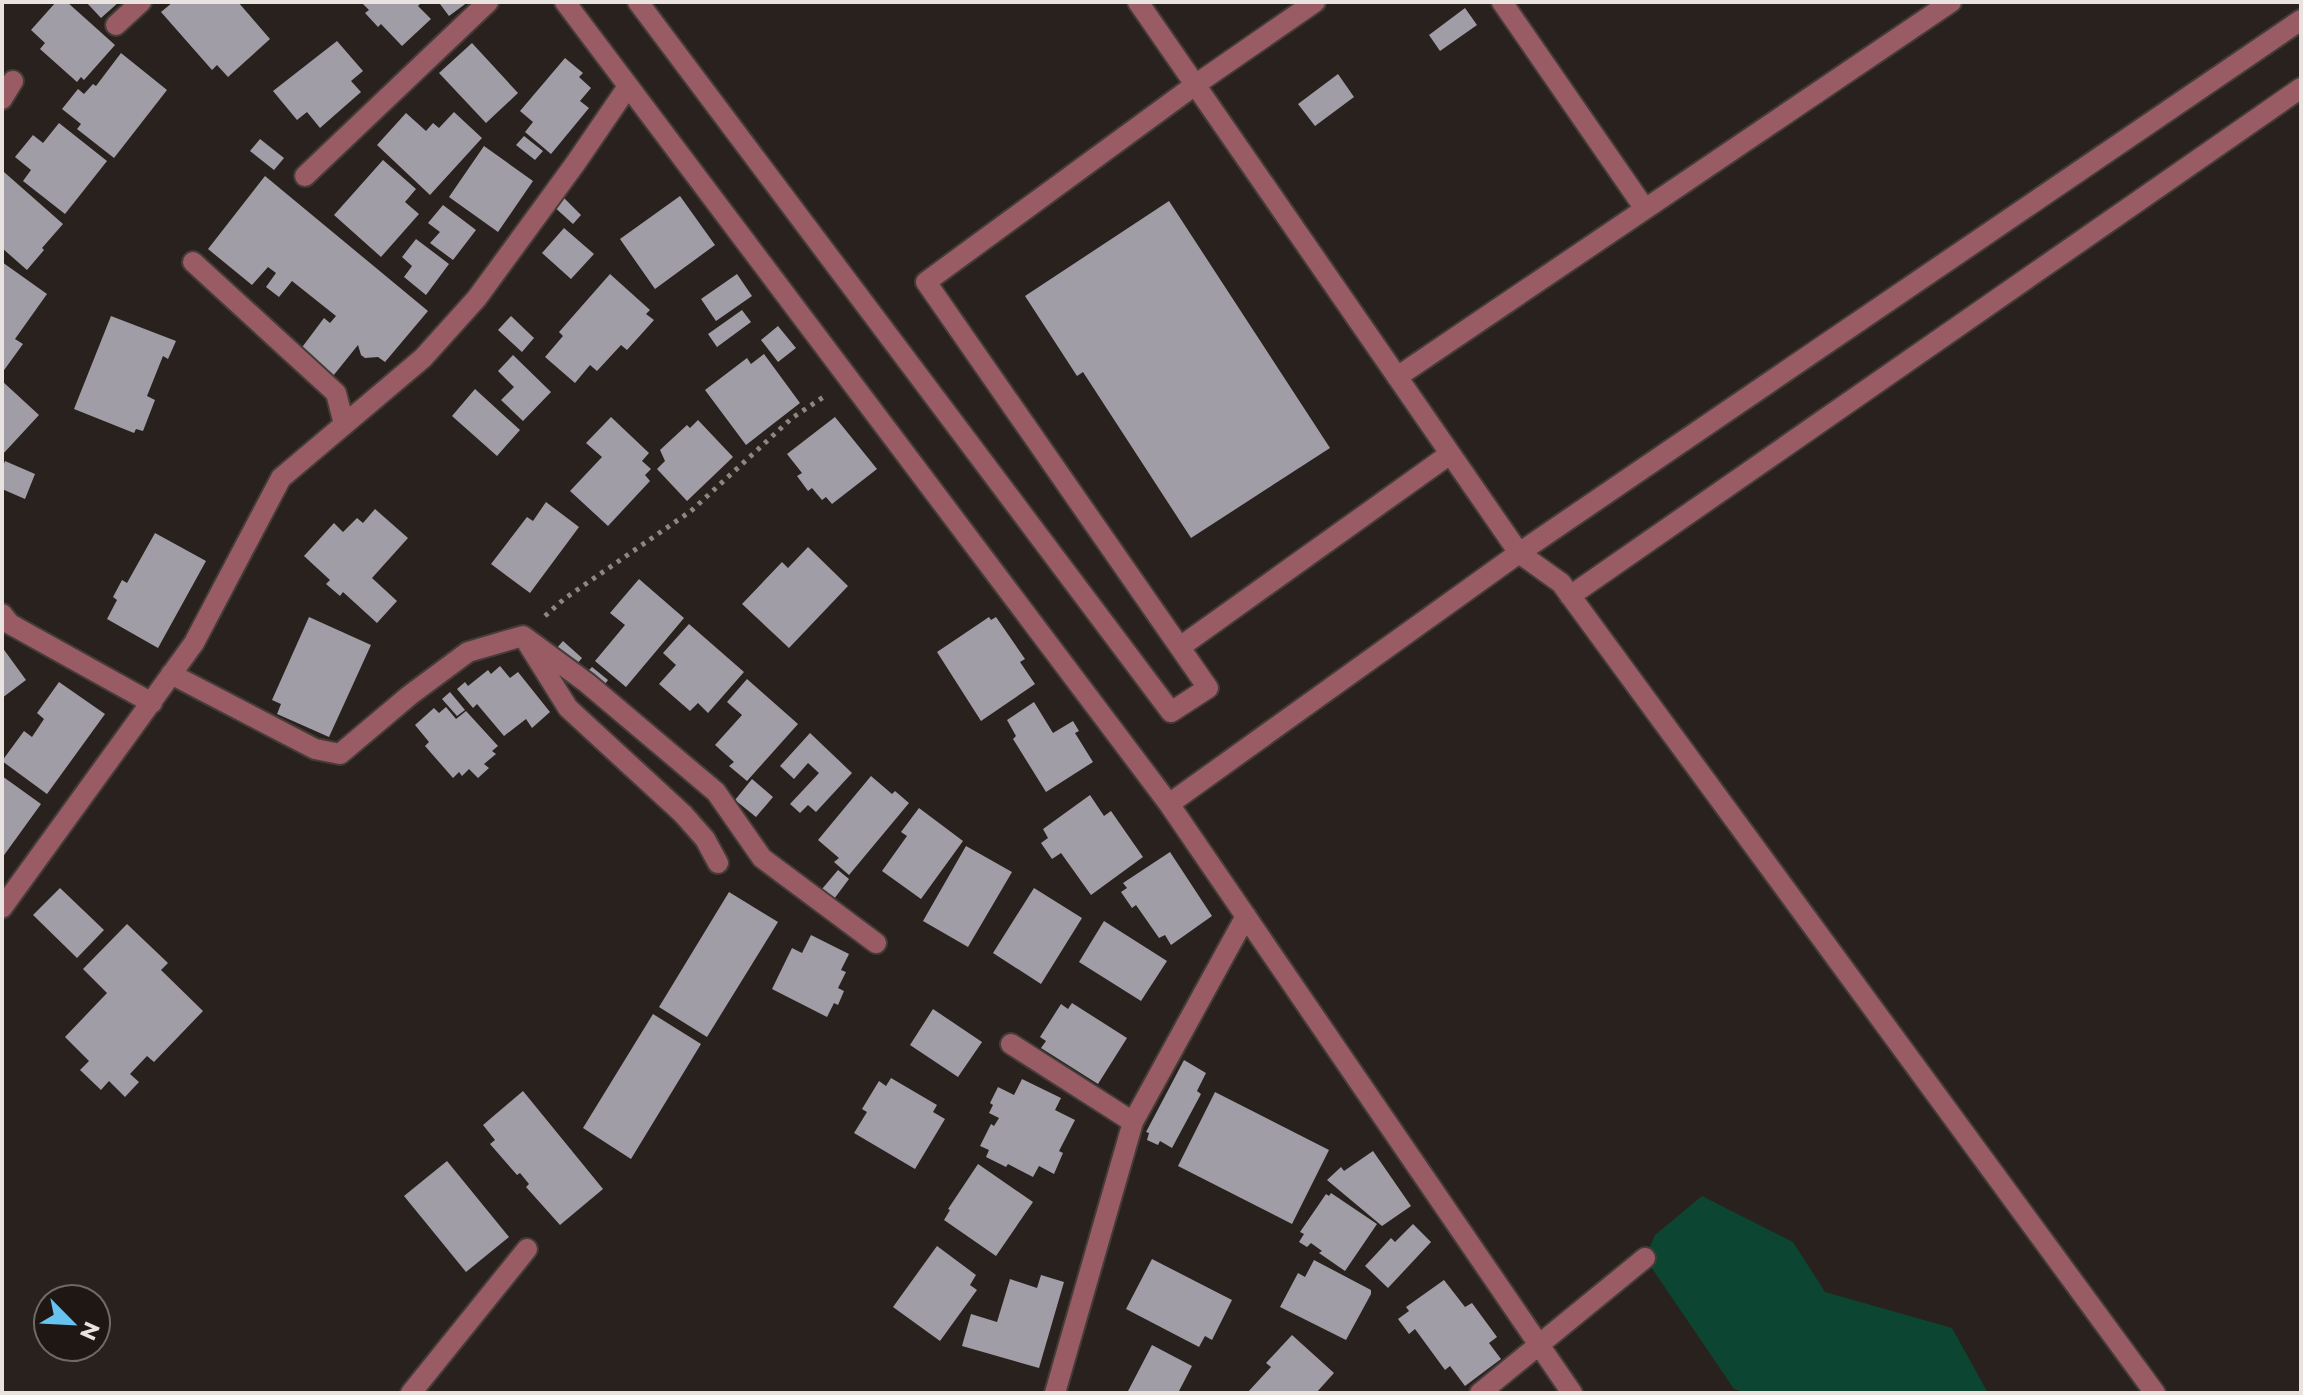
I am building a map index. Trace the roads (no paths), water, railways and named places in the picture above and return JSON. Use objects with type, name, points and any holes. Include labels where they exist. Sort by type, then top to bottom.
[{"type":"street","points":[[116,25],[141,2]]},
{"type":"street","points":[[305,176],[488,2]]},
{"type":"street","points":[[565,2],[1169,804],[1572,1393]]},
{"type":"street","points":[[638,2],[1171,712],[1208,688],[926,282],[1195,85],[1315,2]]},
{"type":"street","points":[[1138,2],[1519,553],[1561,583],[2155,1393]]},
{"type":"street","points":[[1502,2],[1645,209]]},
{"type":"street","points":[[1397,377],[1951,2]]},
{"type":"street","points":[[1169,804],[1519,553],[2301,20]]},
{"type":"street","points":[[2,99],[13,81]]},
{"type":"street","points":[[2,908],[194,643],[281,478],[423,358],[477,298],[627,88]]},
{"type":"street","points":[[1570,596],[2301,88]]},
{"type":"street","points":[[193,262],[336,393],[344,424]]},
{"type":"street","points":[[1180,647],[1450,454]]},
{"type":"street","points":[[2,614],[10,624],[152,703]]},
{"type":"street","points":[[171,674],[315,749],[340,754],[410,695],[468,652],[523,636]]},
{"type":"street","points":[[523,636],[568,708],[683,814],[705,839],[718,863]]},
{"type":"street","points":[[523,636],[587,683],[716,792],[762,858],[876,943]]},
{"type":"street","points":[[1055,1393],[1133,1122],[1246,916]]},
{"type":"street","points":[[1011,1044],[1133,1122]]},
{"type":"street","points":[[411,1393],[527,1249]]},
{"type":"street","points":[[1480,1393],[1645,1258]]}]
